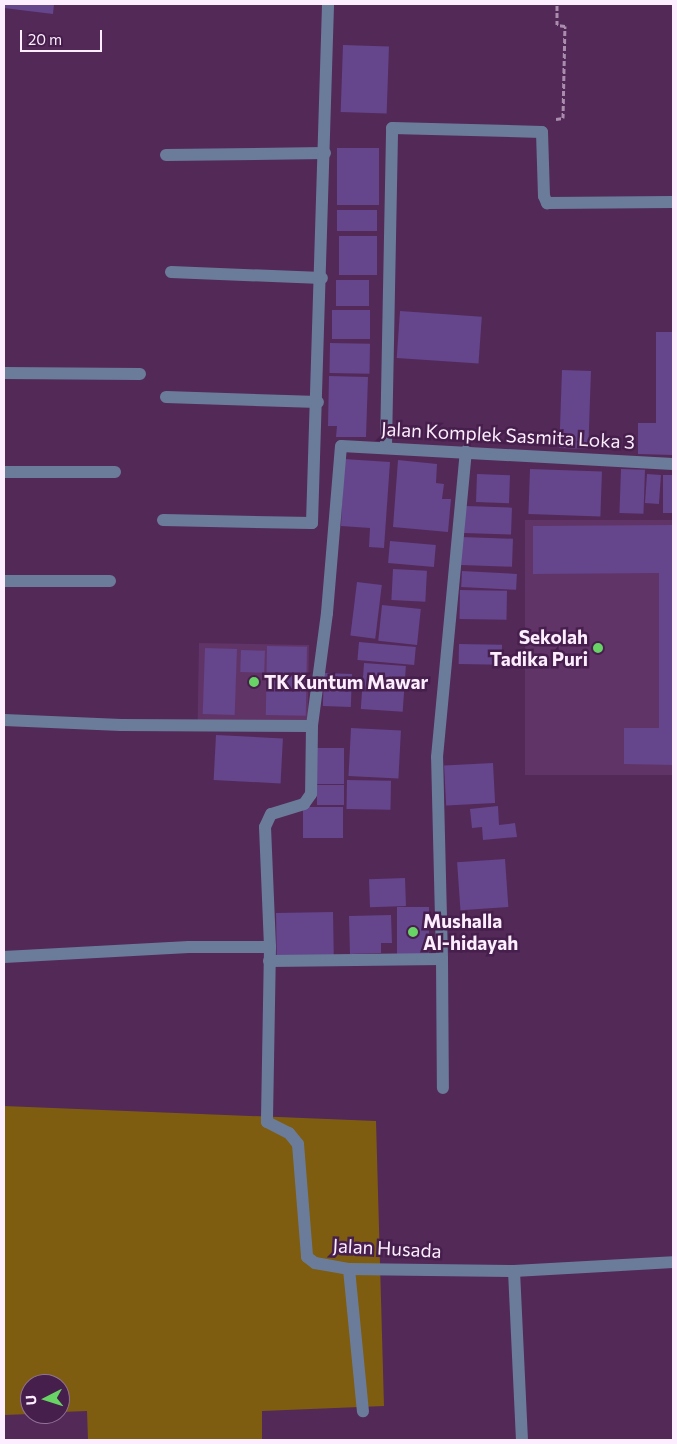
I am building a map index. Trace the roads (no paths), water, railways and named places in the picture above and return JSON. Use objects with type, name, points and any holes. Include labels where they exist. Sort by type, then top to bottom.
[{"type":"street","points":[[163,520],[312,523],[322,278],[328,4]]},
{"type":"street","points":[[386,446],[392,128],[542,132],[544,196],[547,203],[673,202]]},
{"type":"street","points":[[166,155],[324,154]]},
{"type":"street","points":[[171,272],[322,278]]},
{"type":"street","points":[[4,373],[140,374]]},
{"type":"street","points":[[166,398],[318,402]]},
{"type":"street","name":"Jalan Komplek Sasmita Loka 3","points":[[341,446],[386,446],[673,464]]},
{"type":"street","name":"Jalan Husada","points":[[341,446],[327,613],[312,726],[311,794],[304,804],[271,814],[265,827],[270,947],[267,1122],[289,1134],[298,1144],[307,1257],[315,1263],[349,1269],[514,1271],[673,1262]]},
{"type":"street","points":[[443,1088],[437,757],[466,452]]},
{"type":"street","points":[[4,472],[115,472]]},
{"type":"street","points":[[4,581],[110,581]]},
{"type":"street","points":[[4,720],[112,725],[312,726]]},
{"type":"street","points":[[4,957],[189,947],[270,947]]},
{"type":"street","points":[[269,961],[442,959]]},
{"type":"street","points":[[349,1269],[363,1411]]},
{"type":"street","points":[[514,1271],[522,1440]]},
{"type":"place","name":"Sekolah Tadika Puri","points":[[598,648]]},
{"type":"place","name":"TK Kuntum Mawar","points":[[254,682]]},
{"type":"place","name":"Mushalla Al-hidayah","points":[[413,932]]}]
